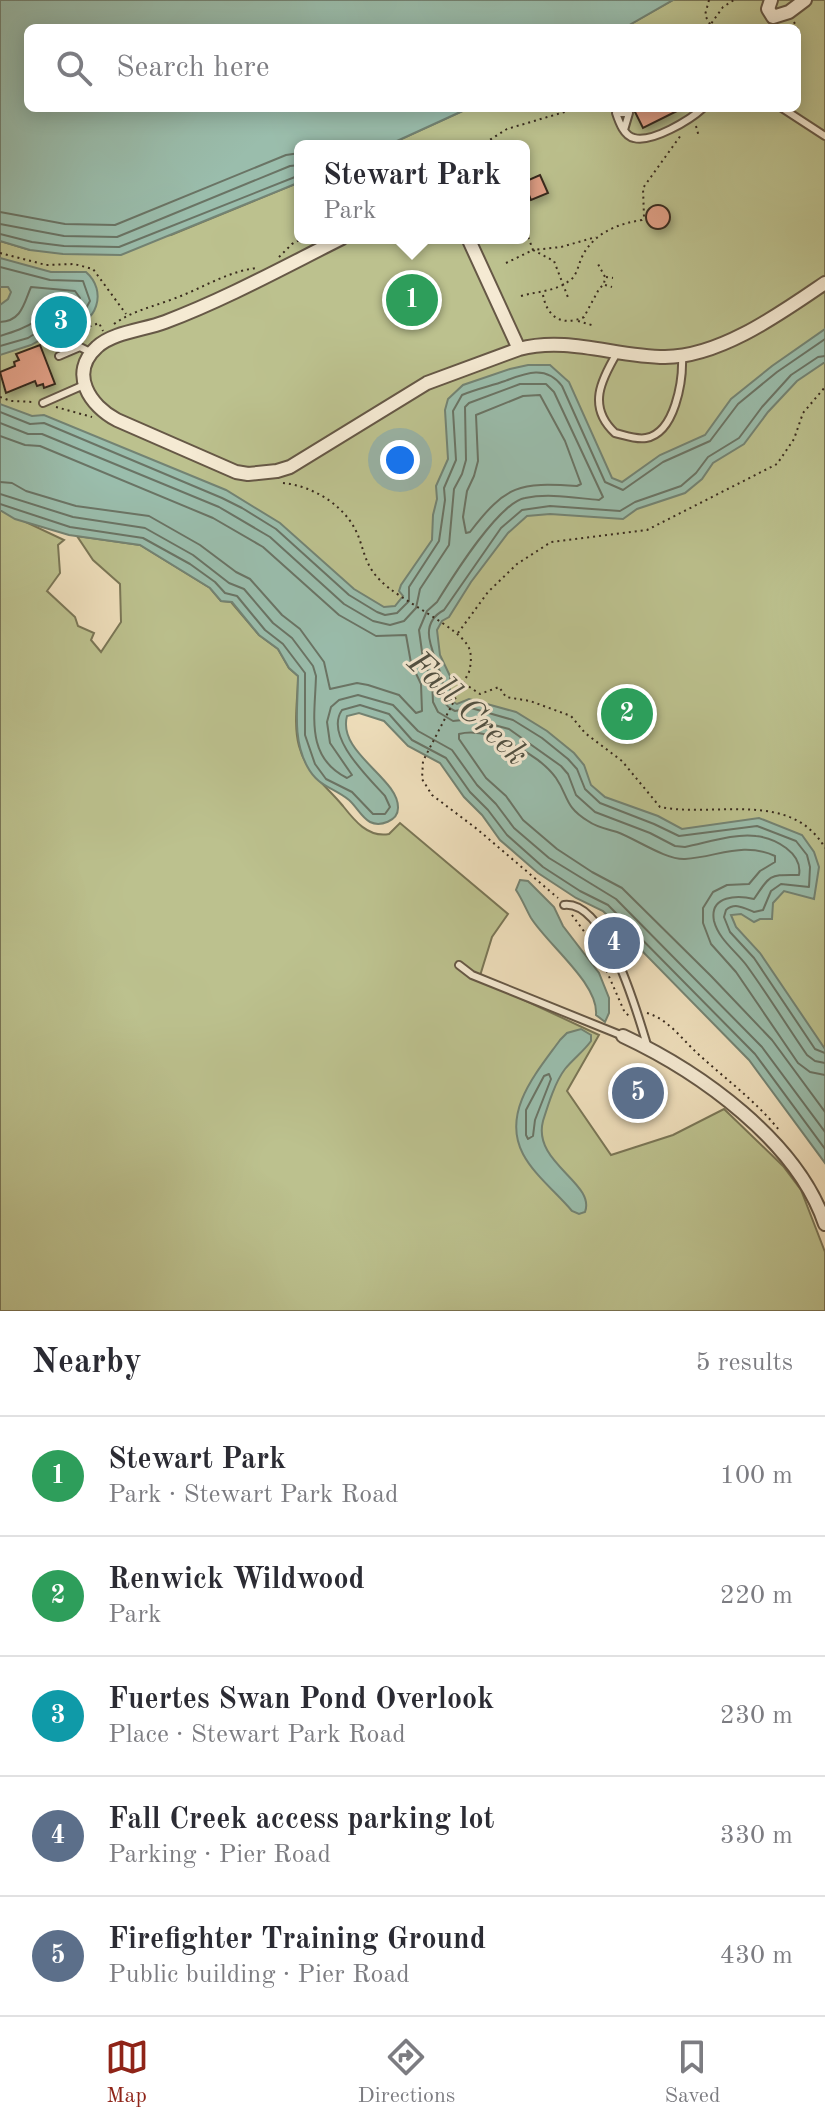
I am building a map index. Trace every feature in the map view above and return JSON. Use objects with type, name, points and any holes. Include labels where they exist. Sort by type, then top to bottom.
[{"type":"street","points":[[771,0],[768,9],[773,17],[789,12],[805,0]]},
{"type":"street","points":[[330,244],[203,306],[165,322],[104,341],[88,351],[84,385],[97,407],[117,420],[236,472],[262,474],[290,467],[427,383],[519,349],[541,344],[564,344],[617,353],[682,356],[705,351],[742,334],[825,283]]},
{"type":"street","points":[[471,244],[519,349]]},
{"type":"street","points":[[623,1036],[675,1063],[726,1100],[771,1141],[805,1183],[825,1224]]},
{"type":"lane","points":[[624,130],[641,139],[690,120],[699,112]]},
{"type":"lane","points":[[788,112],[825,136]]},
{"type":"lane","points":[[59,356],[80,347],[88,351]]},
{"type":"lane","points":[[617,353],[600,384],[599,405],[607,426],[615,433],[642,439],[660,431],[674,407],[681,381],[682,356]]},
{"type":"lane","points":[[43,403],[84,385]]},
{"type":"lane","points":[[564,905],[575,905],[586,914],[613,946],[648,1048]]},
{"type":"lane","points":[[459,965],[472,975],[623,1036]]},
{"type":"path","points":[[709,0],[705,15],[709,24]]},
{"type":"path","points":[[712,24],[723,7],[734,0]]},
{"type":"path","points":[[789,12],[795,24]]},
{"type":"path","points":[[490,140],[507,129],[564,112]]},
{"type":"path","points":[[506,263],[533,250],[561,247],[597,237],[623,223],[642,220],[643,188],[690,120],[695,123],[699,137]]},
{"type":"path","points":[[521,296],[543,294],[574,276],[584,253],[597,237]]},
{"type":"path","points":[[530,242],[533,250],[554,261],[569,300]]},
{"type":"path","points":[[278,259],[294,243]]},
{"type":"path","points":[[0,253],[46,265],[74,264],[93,269],[127,315]]},
{"type":"path","points":[[577,321],[589,312],[604,284],[605,277],[598,264]]},
{"type":"path","points":[[115,324],[127,315],[174,299],[234,272],[263,267]]},
{"type":"path","points":[[605,277],[613,278]]},
{"type":"path","points":[[604,284],[612,287]]},
{"type":"path","points":[[543,294],[547,311],[554,317],[595,326]]},
{"type":"path","points":[[594,298],[599,300]]},
{"type":"path","points":[[62,323],[73,350]]},
{"type":"path","points":[[67,335],[99,323],[104,332],[88,351]]},
{"type":"path","points":[[458,634],[488,592],[517,564],[551,542],[647,530],[777,464],[794,439],[803,413],[825,387]]},
{"type":"path","points":[[92,413],[102,420]]},
{"type":"path","points":[[275,482],[313,491],[344,513],[359,539],[364,561],[392,591],[458,634],[469,647],[469,672],[461,682],[423,761],[422,779],[432,795],[477,829],[564,905],[597,949],[629,1016]]},
{"type":"path","points":[[445,632],[448,628]]},
{"type":"path","points":[[461,682],[480,694],[499,687],[506,697],[564,713],[622,761],[660,807],[698,811],[731,808],[779,811],[815,835],[825,848]]},
{"type":"green space","points":[[673,0],[825,0],[825,1102],[380,667],[0,462],[0,241],[30,250],[171,235],[294,184],[294,244],[530,244],[530,140],[399,140],[460,112],[801,112],[801,24],[631,24]]},
{"type":"green space","points":[[0,510],[64,540],[58,545],[60,573],[47,591],[75,617],[78,626],[94,633],[91,640],[101,652],[121,622],[120,584],[93,560],[77,536],[140,545],[210,588],[221,601],[231,602],[259,635],[278,649],[289,668],[298,676],[297,738],[306,764],[317,778],[362,827],[381,835],[389,834],[400,823],[508,914],[492,937],[479,979],[599,1035],[567,1091],[611,1155],[673,1135],[724,1109],[783,1166],[801,1190],[825,1252],[825,1311],[0,1311]]},
{"type":"water","points":[[0,0],[673,0],[631,24],[24,24],[24,112],[460,112],[399,140],[294,140],[294,184],[121,255],[63,254],[30,250],[0,241]]},
{"type":"water","points":[[0,258],[51,272],[86,272],[97,288],[98,297],[92,314],[78,325],[68,327],[63,320],[58,322],[58,330],[31,345],[0,355],[0,305],[11,292],[8,287],[0,287]]},
{"type":"water","name":"Fall Creek","points":[[825,329],[825,362],[797,381],[744,444],[713,463],[702,479],[685,493],[637,509],[623,519],[550,514],[527,516],[508,533],[437,630],[440,655],[450,676],[450,700],[457,704],[469,699],[516,712],[547,731],[574,753],[584,765],[591,785],[605,797],[658,816],[682,829],[759,818],[802,835],[814,852],[819,867],[814,899],[784,891],[773,903],[772,919],[754,922],[741,914],[731,915],[736,927],[760,953],[825,1049],[825,1163],[749,1060],[603,911],[576,898],[538,873],[500,840],[440,763],[408,746],[384,721],[359,713],[347,716],[346,729],[351,742],[396,797],[398,808],[392,819],[383,823],[370,822],[349,800],[311,773],[299,744],[298,676],[289,668],[278,649],[259,635],[232,602],[221,601],[210,588],[140,545],[69,535],[15,519],[0,510],[0,404],[32,416],[44,415],[226,490],[280,523],[354,589],[384,607],[395,606],[403,596],[399,591],[401,585],[432,540],[436,486],[448,459],[445,410],[448,399],[463,385],[510,369],[550,365],[569,382],[612,478],[622,482],[660,455],[705,435],[731,399]]},
{"type":"water","points":[[520,880],[528,881],[554,907],[563,926],[599,973],[609,998],[609,1013],[605,1022],[596,1015],[595,1003],[581,978],[531,918],[516,890]]},
{"type":"water","points":[[581,1029],[591,1035],[591,1041],[558,1080],[543,1121],[542,1136],[554,1161],[582,1191],[586,1201],[585,1212],[579,1214],[572,1211],[528,1162],[517,1138],[516,1123],[525,1093],[541,1065],[567,1033]]},
{"type":"building","points":[[635,112],[675,112],[643,128]]},
{"type":"building","points":[[540,175],[548,193],[531,200],[530,179]]},
{"type":"building","points":[[658,205],[667,208],[670,217],[667,226],[658,229],[649,226],[646,217],[649,208]]},
{"type":"building","points":[[40,345],[55,384],[44,388],[43,384],[37,386],[35,381],[6,393],[0,372],[15,366],[14,362],[19,360],[16,354]]},
{"type":"place","name":"Stewart Park","points":[[412,300]]},
{"type":"place","name":"Fuertes Swan Pond Overlook","points":[[61,322]]},
{"type":"place","name":"Renwick Wildwood","points":[[627,714]]},
{"type":"place","name":"Fall Creek access parking lot","points":[[614,943]]},
{"type":"place","name":"Firefighter Training Ground","points":[[638,1093]]}]
